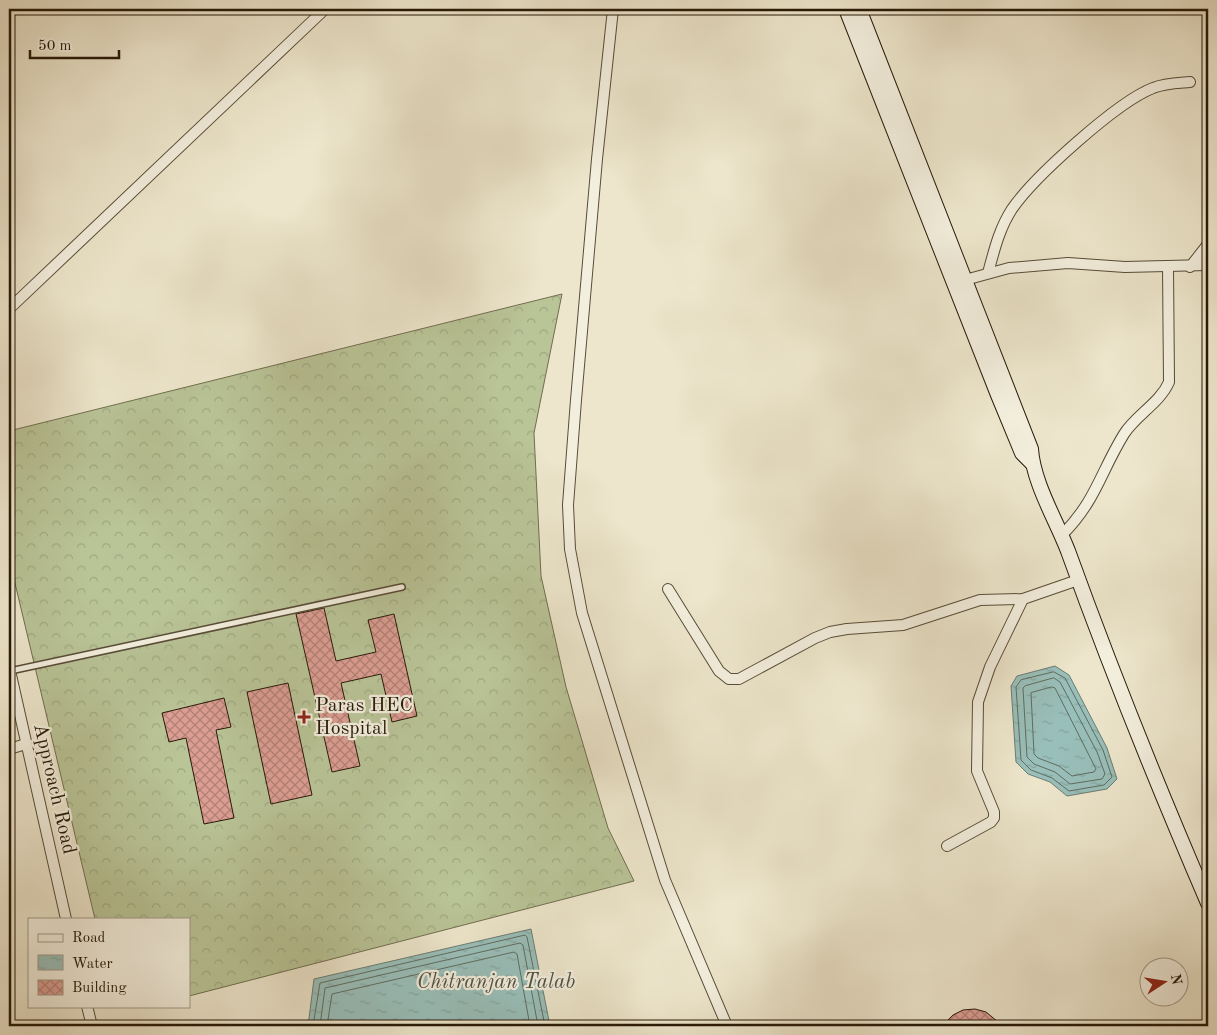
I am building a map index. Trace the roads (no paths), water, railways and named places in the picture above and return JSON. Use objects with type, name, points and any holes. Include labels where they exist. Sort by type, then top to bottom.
[{"type":"main road","points":[[846,9],[998,395],[1022,453],[1032,463]]},
{"type":"main road","points":[[859,9],[1031,449],[1032,463],[1062,535],[1156,782],[1208,902]]},
{"type":"street","points":[[9,309],[325,9]]},
{"type":"street","points":[[613,9],[597,159],[576,400],[568,505],[570,549],[582,613],[665,880],[727,1026]]},
{"type":"street","points":[[988,273],[1004,224],[1021,197],[1043,175],[1097,125],[1144,92],[1162,85],[1190,82]]},
{"type":"street","points":[[1190,267],[1208,244]]},
{"type":"street","points":[[965,280],[1009,268],[1068,263],[1168,267],[1208,265]]},
{"type":"street","points":[[1062,535],[1080,516],[1093,496],[1124,434],[1164,391],[1169,382],[1168,267]]},
{"type":"street","points":[[668,589],[719,671],[724,676],[734,680],[748,676],[815,638],[830,632],[903,625],[980,600],[1023,599],[1078,580]]},
{"type":"street","points":[[947,846],[992,822],[994,818],[994,812],[977,772],[978,702],[984,680],[1023,599]]},
{"type":"street","name":"Approach Road","points":[[9,668],[66,918]]},
{"type":"street","points":[[9,749],[26,744]]},
{"type":"street","points":[[88,1008],[92,1026]]},
{"type":"lane","points":[[9,668],[402,587]]},
{"type":"water","points":[[1055,666],[1069,675],[1107,748],[1117,779],[1107,789],[1067,796],[1050,782],[1028,774],[1016,762],[1011,686],[1017,676]]},
{"type":"water","name":"Chitranjan Talab","points":[[531,929],[550,1026],[308,1026],[314,979]]},
{"type":"place","name":"Paras HEC Hospital","points":[[304,717]]}]
